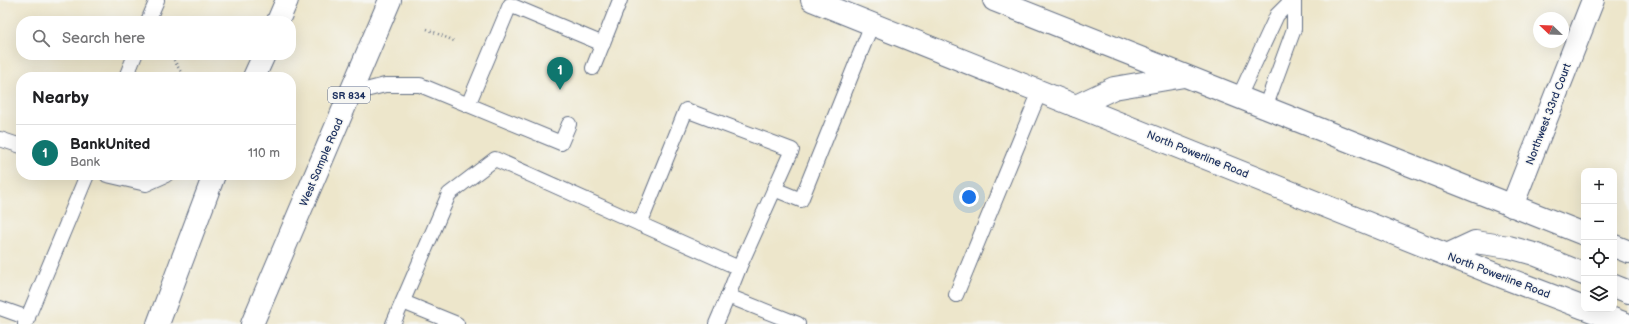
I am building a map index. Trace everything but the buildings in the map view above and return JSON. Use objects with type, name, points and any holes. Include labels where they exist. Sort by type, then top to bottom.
[{"type":"main road","points":[[280,16],[287,0]]},
{"type":"main road","name":"West Sample Road","points":[[252,324],[390,0]]},
{"type":"main road","name":"North Powerline Road","points":[[812,0],[1581,307]]},
{"type":"main road","points":[[994,0],[1581,233]]},
{"type":"main road","name":"Northwest 33rd Court","points":[[1512,206],[1593,0]]},
{"type":"main road","points":[[256,72],[262,60]]},
{"type":"main road","points":[[1076,106],[1114,88],[1184,76]]},
{"type":"main road","points":[[158,324],[212,180]]},
{"type":"main road","points":[[1448,255],[1475,242],[1509,247],[1534,254],[1581,273]]},
{"type":"main road","points":[[1617,247],[1629,252]]},
{"type":"main road","points":[[1617,287],[1629,292]]},
{"type":"main road","points":[[1595,312],[1626,324]]},
{"type":"lane","points":[[593,68],[620,0]]},
{"type":"lane","points":[[1239,97],[1277,16],[1293,0]]},
{"type":"lane","points":[[1266,108],[1294,29],[1293,0]]},
{"type":"lane","points":[[149,16],[151,2]]},
{"type":"lane","points":[[468,105],[510,5],[603,44]]},
{"type":"lane","points":[[774,189],[801,200],[872,24]]},
{"type":"lane","points":[[128,72],[133,60]]},
{"type":"lane","points":[[350,94],[385,85],[420,85],[561,143],[569,124]]},
{"type":"lane","points":[[956,295],[1040,91]]},
{"type":"lane","points":[[640,224],[686,110],[792,150],[739,268],[716,324]]},
{"type":"lane","points":[[0,139],[16,144]]},
{"type":"lane","points":[[393,324],[448,194],[495,159],[739,268]]},
{"type":"lane","points":[[0,308],[27,321],[85,180]]},
{"type":"lane","points":[[129,180],[146,184],[155,180]]},
{"type":"lane","points":[[728,296],[798,324]]},
{"type":"lane","points":[[403,302],[457,324]]},
{"type":"path","points":[[427,29],[454,41]]},
{"type":"path","points":[[174,60],[181,72]]},
{"type":"place","name":"BankUnited","points":[[560,90]]}]
